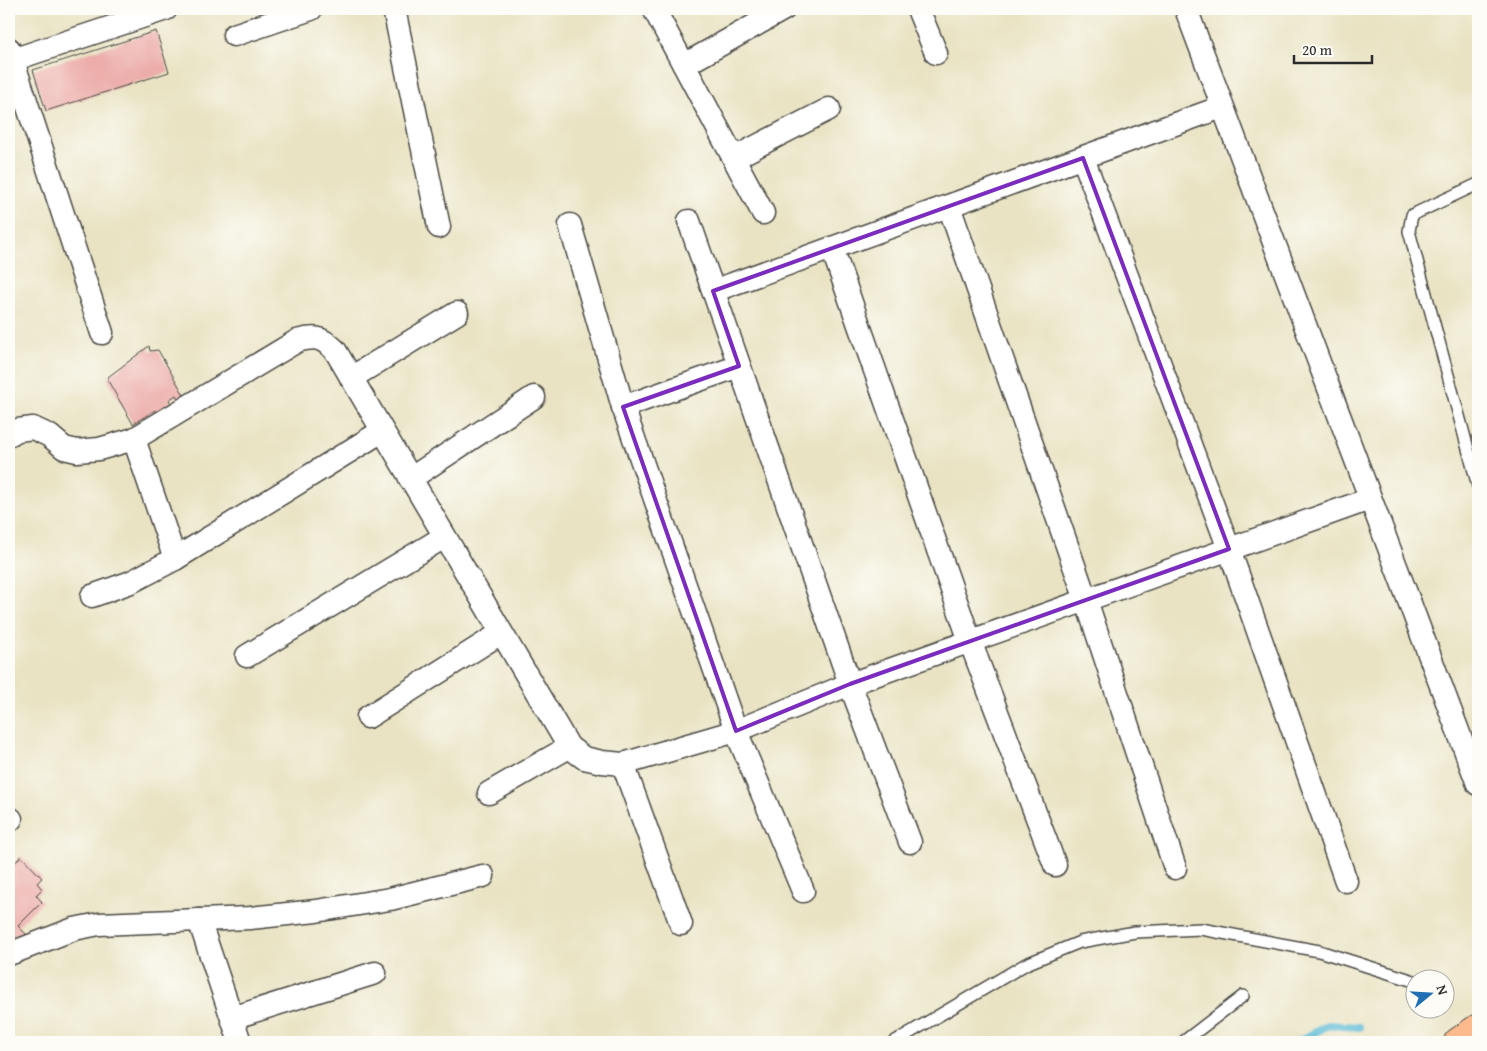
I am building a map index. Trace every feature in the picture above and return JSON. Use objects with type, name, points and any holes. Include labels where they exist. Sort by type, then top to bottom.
[{"type":"main road","points":[[1458,1042],[1478,1028]]},
{"type":"street","points":[[102,333],[11,55],[166,9]]},
{"type":"street","points":[[234,35],[311,9]]},
{"type":"street","points":[[394,9],[439,227]]},
{"type":"street","points":[[654,9],[763,213]]},
{"type":"street","points":[[684,65],[784,9]]},
{"type":"street","points":[[918,9],[936,53]]},
{"type":"street","points":[[1186,9],[1478,784]]},
{"type":"street","points":[[713,291],[1222,107]]},
{"type":"street","points":[[734,158],[829,110]]},
{"type":"street","points":[[1083,158],[1229,549],[1346,881]]},
{"type":"street","points":[[949,206],[1086,600],[1175,868]]},
{"type":"street","points":[[689,221],[850,684],[910,842]]},
{"type":"street","points":[[570,225],[623,407],[736,731],[803,891]]},
{"type":"street","points":[[832,248],[970,641],[1055,865]]},
{"type":"street","points":[[351,378],[457,313]]},
{"type":"street","points":[[9,435],[18,430],[33,428],[50,436],[64,448],[77,451],[99,449],[134,439],[297,341],[311,337],[323,339],[335,350],[569,748],[584,758],[622,764],[736,731],[850,684],[1370,499]]},
{"type":"street","points":[[623,407],[739,366]]},
{"type":"street","points":[[410,479],[534,397]]},
{"type":"street","points":[[92,596],[131,582],[175,559],[382,431]]},
{"type":"street","points":[[134,439],[175,559]]},
{"type":"street","points":[[247,656],[444,537]]},
{"type":"street","points":[[368,716],[501,633]]},
{"type":"street","points":[[489,793],[569,748]]},
{"type":"street","points":[[622,764],[681,924]]},
{"type":"street","points":[[9,954],[74,930],[99,924],[250,918],[316,911],[390,899],[483,876]]},
{"type":"street","points":[[199,920],[240,1042]]},
{"type":"street","points":[[232,1018],[375,972]]},
{"type":"lane","points":[[1478,184],[1412,215],[1409,231],[1478,486]]},
{"type":"lane","points":[[894,1042],[1026,964],[1080,942],[1135,932],[1201,929],[1319,951],[1404,978]]},
{"type":"lane","points":[[1183,1042],[1243,996]]},
{"type":"highlighted area","points":[[1083,158],[1229,549],[850,684],[736,731],[623,407],[739,366],[713,291]]},
{"type":"building","points":[[156,31],[169,72],[46,111],[33,70]]},
{"type":"building","points":[[149,346],[150,351],[158,350],[188,402],[181,404],[176,395],[169,400],[174,409],[159,417],[155,410],[133,424],[108,381],[108,377]]},
{"type":"building","points":[[21,856],[42,878],[37,883],[42,889],[36,895],[42,902],[18,926],[28,936],[9,956],[9,862],[11,860],[13,865]]},
{"type":"waterway","points":[[1298,1042],[1328,1025],[1359,1027]]}]
